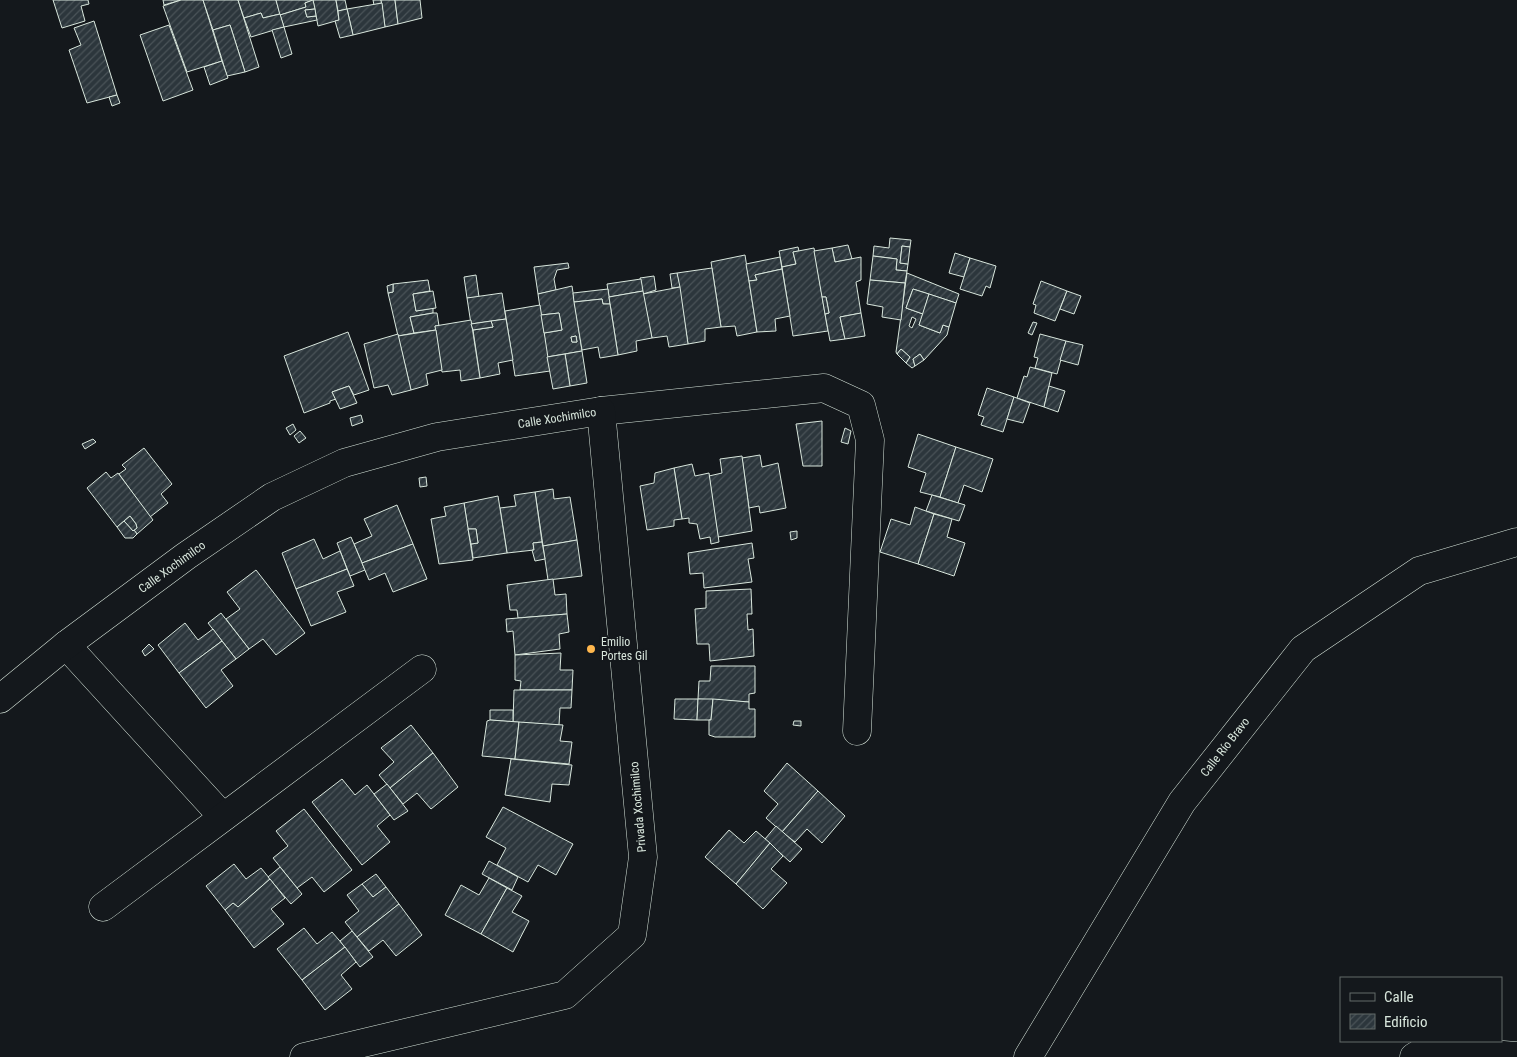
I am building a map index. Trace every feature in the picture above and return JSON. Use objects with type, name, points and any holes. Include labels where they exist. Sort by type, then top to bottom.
[{"type":"street","name":"Calle Xochimilco","points":[[0,699],[66,645],[186,556],[272,497],[344,463],[437,437],[601,411],[824,388],[861,405],[870,440],[857,731]]},
{"type":"street","name":"Privada Xochimilco","points":[[304,1057],[565,995],[632,935],[643,858],[601,411]]},
{"type":"street","name":"Calle Río Bravo","points":[[1028,1057],[1182,802],[1303,649],[1420,571],[1517,542]]},
{"type":"street","points":[[66,645],[223,817]]},
{"type":"street","points":[[103,907],[422,669]]},
{"type":"street","points":[[1414,1057],[1427,1049],[1517,1056]]},
{"type":"building","points":[[53,0],[88,0],[89,4],[81,6],[85,21],[62,28]]},
{"type":"building","points":[[163,0],[181,0],[164,5]]},
{"type":"building","points":[[181,0],[203,0],[222,61],[187,72],[163,6]]},
{"type":"building","points":[[203,0],[238,0],[259,67],[245,72],[230,25],[213,30]]},
{"type":"building","points":[[238,0],[276,0],[280,14],[263,18],[261,13],[244,18]]},
{"type":"building","points":[[276,0],[313,0],[305,3],[306,7],[280,15]]},
{"type":"building","points":[[313,0],[336,0],[339,20],[318,26]]},
{"type":"building","points":[[313,0],[315,9],[305,10],[307,17],[316,16],[317,20],[284,27],[280,15],[306,7],[305,3]]},
{"type":"building","points":[[336,0],[345,0],[347,9],[338,11]]},
{"type":"building","points":[[373,0],[381,0],[382,3],[374,5]]},
{"type":"building","points":[[381,0],[395,0],[398,24],[385,27]]},
{"type":"building","points":[[395,0],[420,0],[422,18],[398,24]]},
{"type":"building","points":[[382,3],[385,27],[353,35],[347,9]]},
{"type":"building","points":[[315,9],[316,16],[307,17],[305,10]]},
{"type":"building","points":[[347,9],[353,35],[340,38],[335,21],[339,20],[338,11]]},
{"type":"building","points":[[261,13],[263,18],[280,14],[284,27],[251,37],[244,18]]},
{"type":"building","points":[[94,21],[117,95],[87,103],[69,50],[81,45],[74,28]]},
{"type":"building","points":[[169,25],[193,90],[163,101],[140,35]]},
{"type":"building","points":[[230,25],[245,72],[227,76],[213,30]]},
{"type":"building","points":[[284,27],[292,54],[281,58],[272,30]]},
{"type":"building","points":[[222,61],[228,78],[210,85],[204,67]]},
{"type":"building","points":[[117,95],[120,103],[112,106],[109,97]]},
{"type":"building","points":[[890,238],[911,240],[910,247],[902,246],[900,263],[908,264],[907,271],[896,270],[897,259],[873,256],[874,246],[889,248]]},
{"type":"building","points":[[848,245],[852,259],[835,262],[832,248]]},
{"type":"building","points":[[902,246],[910,247],[908,264],[900,263]]},
{"type":"building","points":[[798,247],[799,251],[793,252],[796,264],[782,267],[779,251]]},
{"type":"building","points":[[814,248],[828,331],[793,336],[782,267],[796,264],[793,252]]},
{"type":"building","points":[[832,248],[835,262],[861,257],[861,280],[856,282],[861,313],[840,317],[845,339],[830,341],[825,314],[829,313],[826,297],[822,297],[814,251]]},
{"type":"building","points":[[955,253],[970,258],[964,277],[949,273]]},
{"type":"building","points":[[745,255],[757,332],[737,336],[735,326],[721,327],[711,262]]},
{"type":"building","points":[[873,256],[897,259],[896,270],[907,271],[905,283],[870,280]]},
{"type":"building","points":[[780,257],[782,269],[755,275],[757,280],[749,281],[746,264]]},
{"type":"building","points":[[970,258],[996,266],[990,288],[986,286],[982,296],[960,289]]},
{"type":"building","points":[[568,263],[569,268],[557,270],[554,279],[556,290],[538,294],[534,267]]},
{"type":"building","points":[[712,268],[721,327],[705,329],[705,341],[688,344],[677,273]]},
{"type":"building","points":[[782,269],[790,316],[775,319],[776,331],[757,332],[749,281],[757,280],[755,275]]},
{"type":"building","points":[[677,273],[680,287],[672,288],[670,274]]},
{"type":"building","points":[[907,273],[959,294],[956,303],[913,289],[906,308],[923,314],[919,325],[940,333],[943,325],[949,327],[947,335],[924,360],[920,354],[913,359],[915,366],[912,368],[906,363],[910,357],[901,349],[897,354]],"holes":[[[912,317],[916,319],[912,328],[909,326]]]},
{"type":"building","points":[[476,275],[479,297],[467,298],[464,277]]},
{"type":"building","points":[[654,276],[656,290],[643,294],[640,278]]},
{"type":"building","points":[[641,279],[643,291],[609,297],[607,284]]},
{"type":"building","points":[[428,280],[430,291],[413,294],[416,311],[433,308],[433,313],[410,317],[414,333],[398,336],[388,293],[393,292],[393,284]]},
{"type":"building","points":[[870,280],[905,283],[901,320],[882,317],[883,307],[867,304]]},
{"type":"building","points":[[1041,281],[1067,291],[1055,321],[1034,313],[1036,305],[1033,304]]},
{"type":"building","points":[[393,284],[393,292],[388,293],[387,286]]},
{"type":"building","points":[[572,286],[582,351],[547,357],[544,333],[562,330],[559,313],[541,315],[538,294]],"holes":[[[576,336],[577,342],[572,342],[571,337]]]},
{"type":"building","points":[[680,287],[688,344],[669,347],[667,336],[652,338],[643,294]]},
{"type":"building","points":[[608,289],[610,304],[603,304],[602,299],[574,302],[573,293]]},
{"type":"building","points":[[913,289],[929,294],[923,314],[906,308]]},
{"type":"building","points":[[433,291],[436,308],[416,311],[413,294]]},
{"type":"building","points":[[643,291],[652,338],[636,341],[637,351],[618,355],[609,297]]},
{"type":"building","points":[[1067,291],[1081,296],[1074,314],[1060,309]]},
{"type":"building","points":[[502,293],[506,319],[471,324],[467,298]]},
{"type":"building","points":[[929,294],[956,303],[949,327],[943,325],[940,333],[919,325]]},
{"type":"building","points":[[822,297],[826,297],[829,313],[825,314]]},
{"type":"building","points":[[602,299],[603,304],[610,304],[618,355],[600,358],[598,347],[582,350],[574,302]]},
{"type":"building","points":[[540,305],[550,371],[515,376],[505,311]]},
{"type":"building","points":[[437,313],[439,326],[435,326],[436,330],[414,333],[410,317]]},
{"type":"building","points":[[559,313],[562,330],[544,333],[541,315]]},
{"type":"building","points":[[861,313],[865,336],[845,339],[840,317]]},
{"type":"building","points":[[506,319],[513,360],[498,363],[500,374],[480,378],[473,330],[493,327],[491,321]]},
{"type":"building","points":[[471,320],[480,378],[461,381],[460,370],[442,372],[435,326]]},
{"type":"building","points":[[491,321],[493,327],[473,330],[471,324]]},
{"type":"building","points":[[1033,322],[1037,323],[1032,335],[1028,333]]},
{"type":"building","points":[[436,330],[442,370],[426,374],[428,385],[411,390],[398,336]]},
{"type":"building","points":[[348,332],[369,390],[354,395],[349,386],[332,392],[336,399],[304,413],[284,356]]},
{"type":"building","points":[[398,334],[411,390],[392,395],[388,385],[374,388],[364,344]]},
{"type":"building","points":[[1040,334],[1066,341],[1057,374],[1035,368],[1038,358],[1034,357]]},
{"type":"building","points":[[576,336],[577,342],[572,342],[571,337]]},
{"type":"building","points":[[1066,341],[1083,345],[1078,365],[1060,360]]},
{"type":"building","points":[[901,349],[910,357],[906,363],[897,354]]},
{"type":"building","points":[[582,351],[587,383],[570,386],[565,354]]},
{"type":"building","points":[[565,354],[570,386],[553,389],[547,357]]},
{"type":"building","points":[[920,354],[924,360],[915,366],[913,359]]},
{"type":"building","points":[[1030,367],[1052,373],[1044,407],[1017,398],[1024,376],[1027,377]]},
{"type":"building","points":[[349,386],[357,403],[340,409],[332,392]]},
{"type":"building","points":[[1049,386],[1065,391],[1058,412],[1044,407]]},
{"type":"building","points":[[987,388],[1014,397],[1003,432],[981,425],[984,417],[978,415]]},
{"type":"building","points":[[1014,397],[1030,403],[1023,423],[1007,419]]},
{"type":"building","points":[[361,415],[363,422],[352,426],[350,418]]},
{"type":"building","points":[[822,421],[822,466],[803,466],[796,424]]},
{"type":"building","points":[[293,424],[296,430],[290,435],[286,428]]},
{"type":"building","points":[[845,428],[851,431],[848,444],[841,442]]},
{"type":"building","points":[[300,431],[306,438],[299,443],[294,436]]},
{"type":"building","points":[[918,434],[956,447],[940,497],[920,492],[926,473],[908,467]]},
{"type":"building","points":[[93,439],[96,442],[85,449],[82,444]]},
{"type":"building","points":[[956,447],[993,459],[982,492],[964,485],[958,503],[940,497]]},
{"type":"building","points":[[144,448],[172,484],[161,494],[168,503],[150,517],[119,474],[126,469],[122,465]]},
{"type":"building","points":[[760,455],[762,467],[778,463],[786,508],[760,513],[759,506],[749,508],[742,458]]},
{"type":"building","points":[[742,456],[752,531],[718,537],[709,476],[722,473],[720,459]]},
{"type":"building","points":[[692,464],[695,476],[709,473],[719,542],[711,544],[710,537],[700,539],[697,524],[689,523],[689,518],[682,519],[674,468]]},
{"type":"building","points":[[674,468],[682,519],[674,520],[674,526],[647,530],[640,486],[654,483],[655,473]]},
{"type":"building","points":[[106,472],[111,478],[118,473],[153,520],[137,534],[134,530],[137,528],[136,524],[130,516],[117,527],[87,488]]},
{"type":"building","points":[[426,477],[427,486],[420,487],[419,478]]},
{"type":"building","points":[[553,489],[554,499],[570,497],[577,540],[543,546],[535,492]]},
{"type":"building","points":[[535,492],[542,542],[533,543],[534,550],[507,553],[500,508],[516,506],[514,495]]},
{"type":"building","points":[[932,495],[965,505],[959,521],[926,511]]},
{"type":"building","points":[[498,496],[507,553],[473,558],[471,544],[478,543],[476,529],[468,529],[464,503]]},
{"type":"building","points":[[464,503],[473,560],[439,564],[431,519],[446,516],[444,507]]},
{"type":"building","points":[[397,505],[413,544],[362,563],[354,544],[372,536],[364,519]]},
{"type":"building","points":[[915,507],[934,514],[918,564],[880,552],[891,519],[910,525]]},
{"type":"building","points":[[934,514],[952,519],[947,537],[965,543],[954,576],[918,564]]},
{"type":"building","points":[[130,516],[137,528],[133,531],[124,521]]},
{"type":"building","points":[[124,521],[137,534],[133,538],[125,538],[117,527]]},
{"type":"building","points":[[468,529],[476,529],[478,543],[471,544]]},
{"type":"building","points":[[797,531],[797,538],[791,540],[790,532]]},
{"type":"building","points":[[351,537],[365,570],[350,576],[337,543]]},
{"type":"building","points":[[314,539],[323,559],[340,551],[347,569],[296,589],[282,553]]},
{"type":"building","points":[[577,540],[582,576],[548,580],[543,546]]},
{"type":"building","points":[[542,542],[545,559],[535,561],[532,550],[534,550],[533,543]]},
{"type":"building","points":[[752,543],[754,558],[748,559],[752,582],[704,588],[703,573],[690,574],[688,553]]},
{"type":"building","points":[[413,544],[427,579],[393,592],[385,573],[369,580],[362,563]]},
{"type":"building","points":[[347,569],[354,586],[337,592],[346,612],[311,626],[296,589]]},
{"type":"building","points":[[256,570],[305,633],[276,655],[263,639],[249,649],[226,619],[240,609],[227,592]]},
{"type":"building","points":[[553,579],[555,595],[566,594],[567,614],[518,618],[517,610],[510,610],[507,585]]},
{"type":"building","points":[[751,589],[752,614],[747,614],[748,630],[753,629],[754,656],[710,661],[709,644],[697,644],[695,609],[706,608],[706,591]]},
{"type":"building","points":[[221,613],[249,649],[236,659],[208,623]]},
{"type":"building","points":[[567,614],[569,632],[559,634],[560,649],[515,655],[513,631],[507,632],[506,619]]},
{"type":"building","points":[[185,623],[198,640],[213,629],[222,641],[179,673],[158,645]]},
{"type":"building","points":[[222,641],[236,659],[221,670],[233,686],[206,708],[179,673]]},
{"type":"building","points":[[149,644],[154,649],[145,656],[142,651]]},
{"type":"building","points":[[561,653],[560,670],[573,670],[572,690],[520,690],[521,681],[515,680],[515,655]]},
{"type":"building","points":[[711,666],[755,666],[755,693],[749,694],[749,702],[698,699],[699,681],[710,681]]},
{"type":"building","points":[[514,690],[572,690],[571,708],[560,708],[559,725],[513,722]]},
{"type":"building","points":[[675,699],[698,699],[697,720],[674,719]]},
{"type":"building","points":[[698,699],[713,699],[711,720],[697,720]]},
{"type":"building","points":[[713,699],[749,702],[749,709],[755,709],[755,737],[715,737],[709,735],[709,720],[711,720]]},
{"type":"building","points":[[490,710],[513,710],[513,722],[490,720]]},
{"type":"building","points":[[487,721],[519,722],[515,759],[482,756]]},
{"type":"building","points":[[794,721],[801,721],[801,726],[793,725]]},
{"type":"building","points":[[519,722],[563,725],[560,741],[572,742],[569,764],[515,759]]},
{"type":"building","points":[[411,725],[433,753],[390,788],[379,775],[394,762],[381,748]]},
{"type":"building","points":[[433,753],[458,787],[431,809],[417,793],[403,804],[390,788]]},
{"type":"building","points":[[511,759],[572,765],[569,785],[552,784],[550,802],[505,795]]},
{"type":"building","points":[[787,763],[818,791],[782,832],[766,818],[778,804],[764,791]]},
{"type":"building","points":[[342,779],[355,795],[367,785],[390,815],[377,826],[390,842],[362,865],[312,802]]},
{"type":"building","points":[[387,784],[408,811],[394,820],[374,794]]},
{"type":"building","points":[[818,791],[845,816],[822,843],[807,829],[795,842],[782,832]]},
{"type":"building","points":[[503,807],[573,844],[556,875],[538,865],[528,882],[497,865],[506,848],[486,837]]},
{"type":"building","points":[[304,809],[352,870],[324,892],[312,877],[297,888],[273,858],[288,846],[276,831]]},
{"type":"building","points":[[776,826],[802,849],[790,862],[765,839]]},
{"type":"building","points":[[729,830],[744,843],[756,831],[770,843],[736,884],[705,857]]},
{"type":"building","points":[[770,843],[783,856],[771,869],[787,883],[763,909],[736,884]]},
{"type":"building","points":[[489,861],[518,877],[512,890],[482,874]]},
{"type":"building","points":[[234,864],[246,879],[261,868],[270,879],[238,907],[233,903],[225,910],[206,886]]},
{"type":"building","points":[[280,867],[302,894],[291,904],[268,877]]},
{"type":"building","points":[[376,874],[386,887],[373,897],[362,884]]},
{"type":"building","points":[[489,878],[507,888],[481,934],[445,915],[461,885],[479,895]]},
{"type":"building","points":[[270,879],[285,898],[271,909],[284,924],[254,948],[225,910],[233,903],[238,907]]},
{"type":"building","points":[[362,884],[373,897],[386,887],[399,904],[357,937],[345,922],[359,911],[347,895]]},
{"type":"building","points":[[507,888],[522,896],[512,912],[529,921],[513,952],[481,934]]},
{"type":"building","points":[[399,904],[422,935],[396,956],[383,940],[369,951],[357,937]]},
{"type":"building","points":[[304,928],[317,944],[332,932],[345,947],[302,980],[277,949]]},
{"type":"building","points":[[352,931],[373,957],[360,967],[340,941]]},
{"type":"building","points":[[345,947],[356,962],[341,975],[352,989],[325,1010],[302,980]]},
{"type":"place","name":"Emilio Portes Gil","points":[[591,649]]}]
